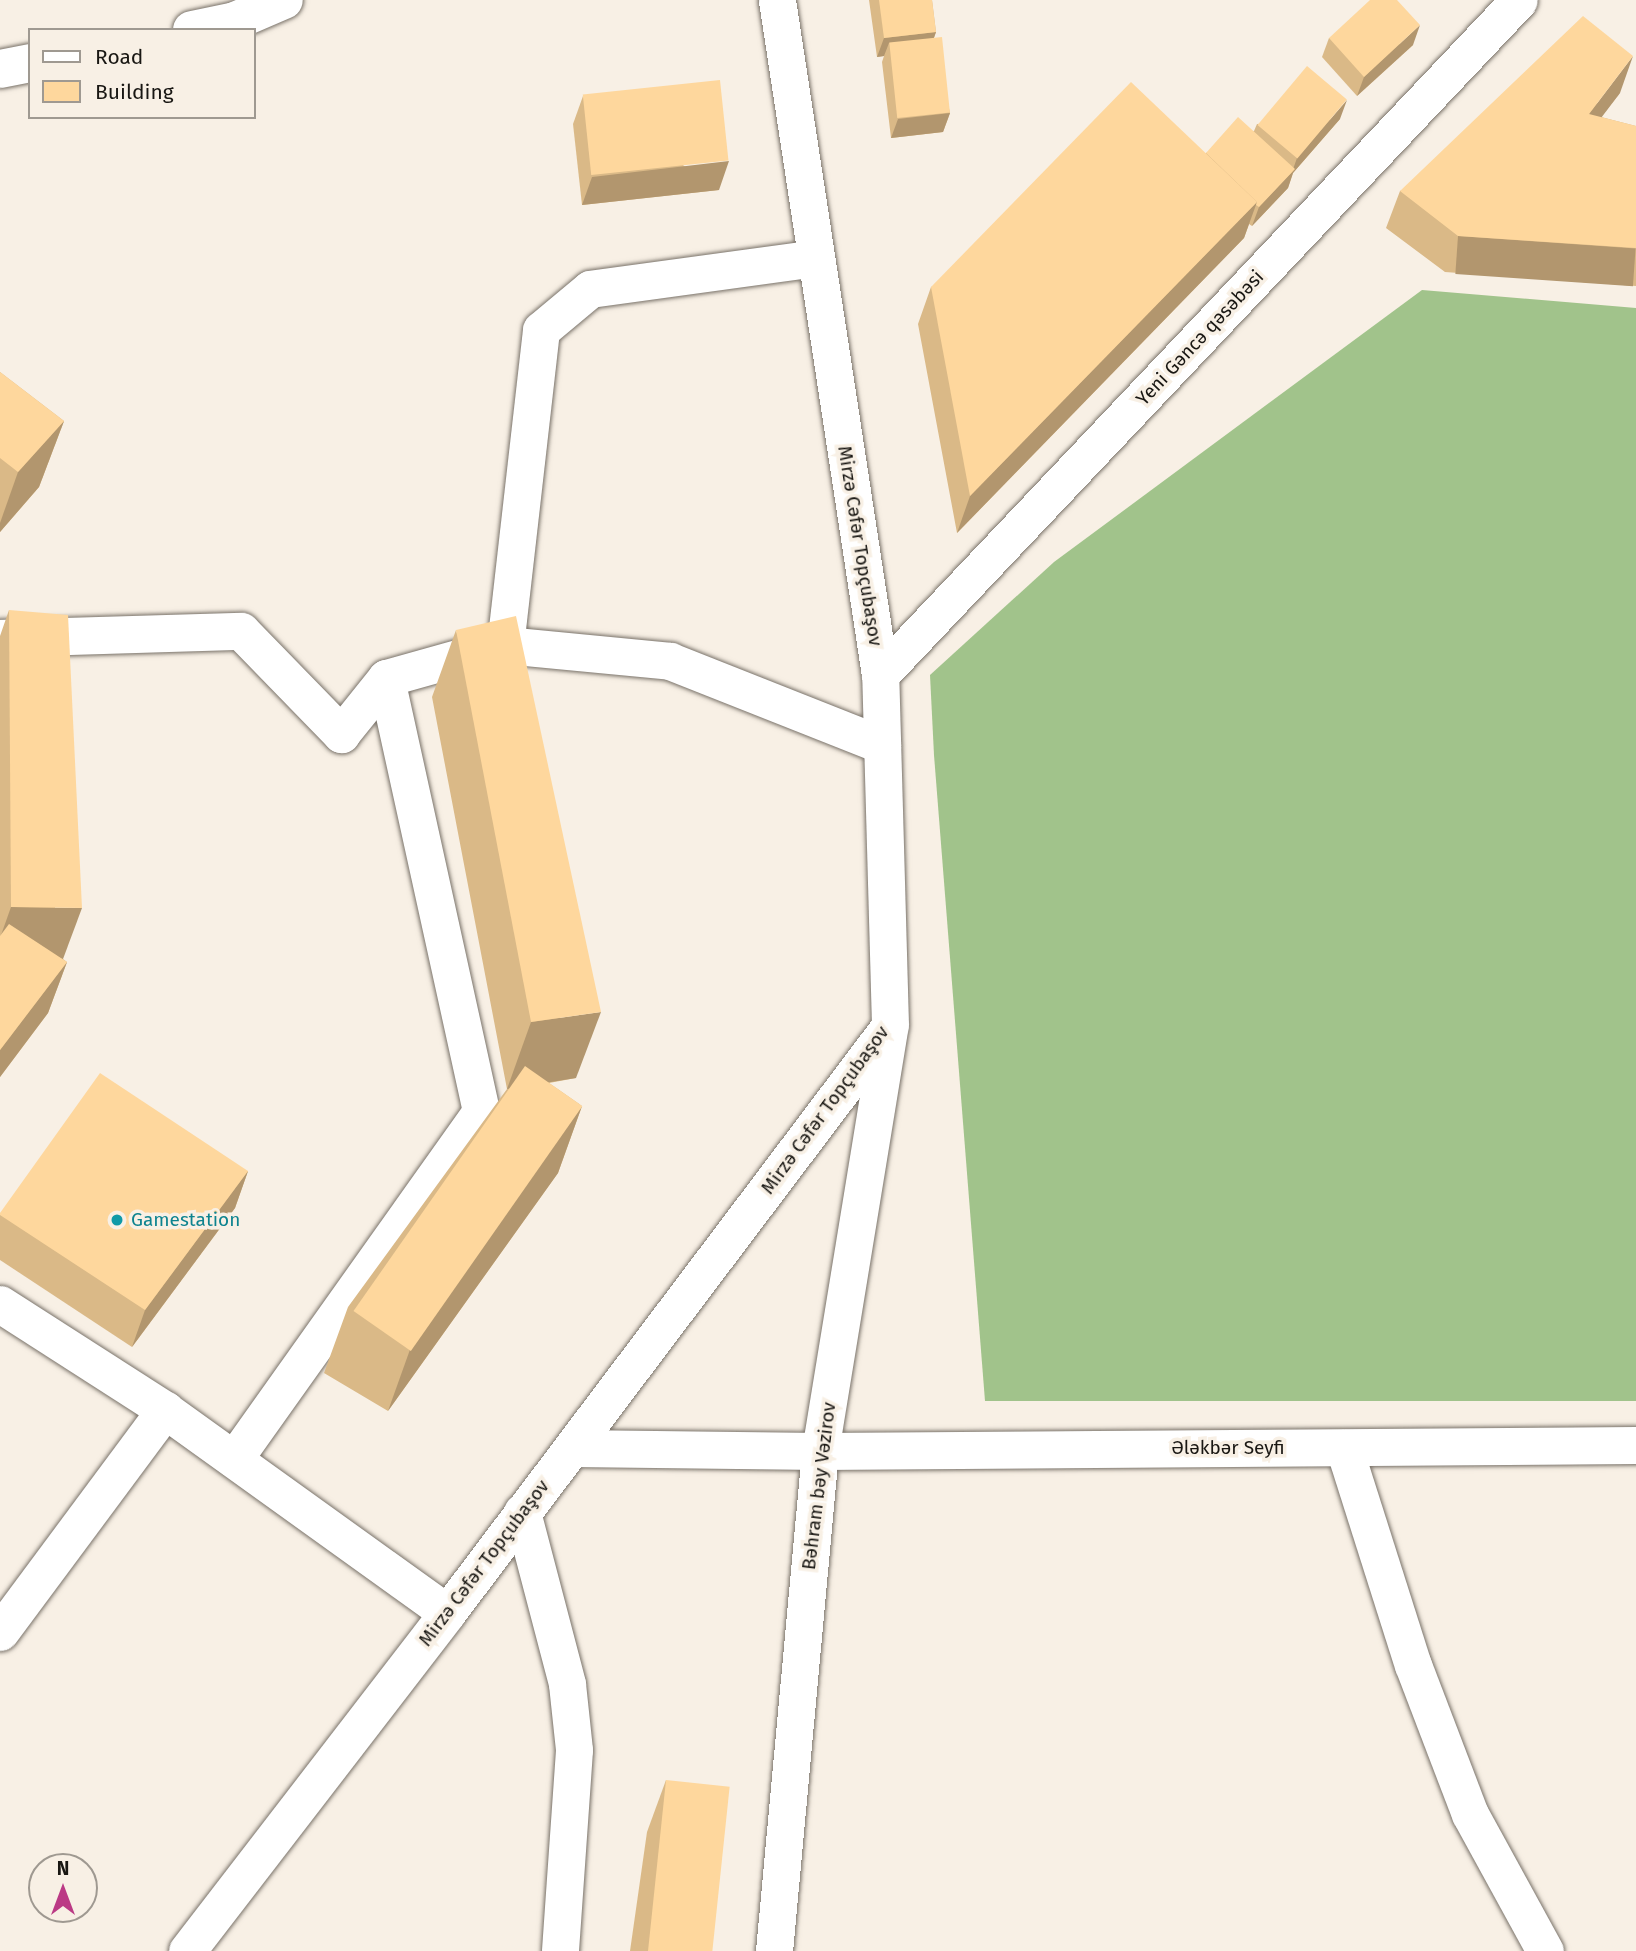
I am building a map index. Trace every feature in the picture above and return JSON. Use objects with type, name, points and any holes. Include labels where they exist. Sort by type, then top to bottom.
[{"type":"main road","points":[[202,28],[235,21],[284,0]]},
{"type":"main road","points":[[0,69],[28,63]]},
{"type":"street","name":"Mirzə Cəfər Topçubaşov","points":[[187,1951],[447,1613],[890,1025],[880,675],[777,0]]},
{"type":"street","name":"Yeni Gəncə qəsəbəsi","points":[[880,675],[1519,0]]},
{"type":"street","points":[[505,645],[541,330],[590,289],[816,258]]},
{"type":"street","points":[[0,638],[241,631],[341,734],[386,678],[505,645],[670,661],[882,744]]},
{"type":"street","points":[[234,1459],[481,1111],[386,678]]},
{"type":"street","name":"Bəhram bəy Vəzirov","points":[[774,1951],[820,1451],[890,1025]]},
{"type":"street","points":[[0,1304],[165,1410],[447,1613]]},
{"type":"street","points":[[0,1632],[165,1410]]},
{"type":"street","name":"Ələkbər Seyfi","points":[[572,1448],[820,1451],[1636,1445]]},
{"type":"street","points":[[1345,1448],[1413,1665],[1470,1814],[1545,1951]]},
{"type":"street","points":[[522,1512],[568,1684],[574,1750],[560,1951]]},
{"type":"green space","points":[[1422,290],[1636,308],[1636,1401],[985,1401],[930,675],[1054,562]]},
{"type":"building","points":[[879,0],[932,0],[936,32],[884,38]]},
{"type":"building","points":[[1370,0],[1397,0],[1420,25],[1364,77],[1329,38]]},
{"type":"building","points":[[1583,16],[1633,56],[1589,114],[1636,126],[1636,248],[1458,236],[1400,191]]},
{"type":"building","points":[[942,37],[950,113],[897,118],[889,43]]},
{"type":"building","points":[[1307,66],[1347,99],[1297,158],[1258,125]]},
{"type":"building","points":[[720,80],[728,161],[591,175],[583,94]]},
{"type":"building","points":[[1131,82],[1257,202],[970,496],[931,287]]},
{"type":"building","points":[[1238,117],[1295,169],[1259,207],[1206,153]]},
{"type":"building","points":[[0,372],[64,421],[18,472],[0,458]]},
{"type":"building","points":[[9,610],[68,615],[82,908],[11,907]]},
{"type":"building","points":[[516,616],[601,1012],[531,1022],[456,630]]},
{"type":"building","points":[[9,924],[67,962],[0,1050],[0,936]]},
{"type":"building","points":[[525,1066],[582,1106],[411,1351],[354,1311]]},
{"type":"building","name":"Gamestation","points":[[100,1073],[248,1171],[145,1310],[0,1215]]},
{"type":"building","points":[[666,1780],[730,1787],[712,1951],[648,1951]]},
{"type":"place","name":"Gamestation","points":[[117,1220]]}]
